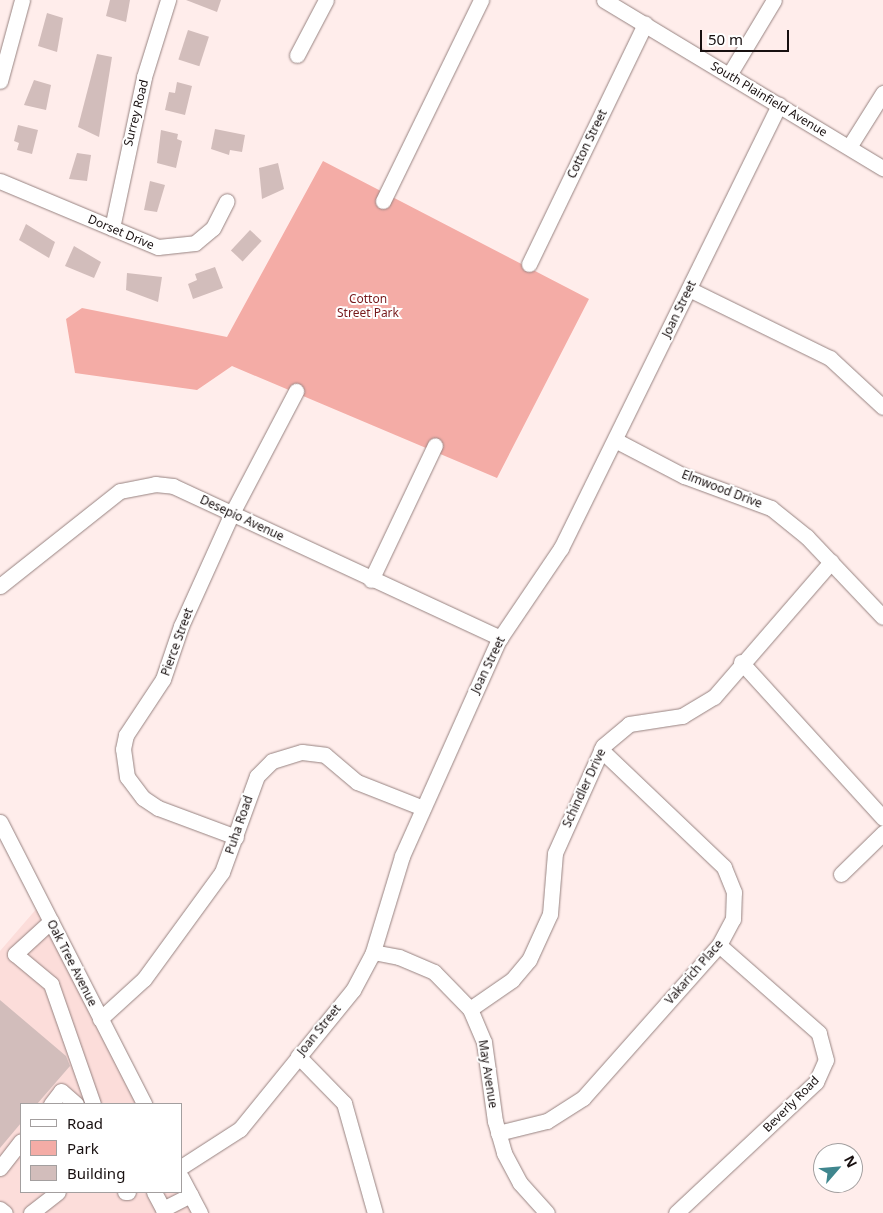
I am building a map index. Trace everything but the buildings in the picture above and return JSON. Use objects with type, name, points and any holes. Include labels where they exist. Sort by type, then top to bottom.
[{"type":"street","points":[[0,81],[22,0]]},
{"type":"street","name":"Surrey Road","points":[[112,228],[144,77],[168,0]]},
{"type":"street","points":[[297,55],[326,0]]},
{"type":"street","points":[[383,201],[482,0]]},
{"type":"street","name":"South Plainfield Avenue","points":[[604,0],[883,168]]},
{"type":"street","points":[[729,75],[774,0]]},
{"type":"street","name":"Cotton Street","points":[[529,264],[645,24]]},
{"type":"street","points":[[849,147],[883,93]]},
{"type":"street","name":"Joan Street","points":[[182,1166],[240,1130],[352,990],[373,952],[402,856],[500,638],[561,548],[779,105]]},
{"type":"street","name":"Dorset Drive","points":[[0,181],[158,247],[184,247],[213,228],[227,201]]},
{"type":"street","points":[[689,290],[830,358],[883,407]]},
{"type":"street","name":"Pierce Street","points":[[236,837],[158,808],[143,798],[127,777],[123,749],[126,735],[163,679],[180,626],[232,513],[296,391]]},
{"type":"street","name":"Elmwood Drive","points":[[615,440],[684,476],[771,508],[831,562],[883,617]]},
{"type":"street","points":[[371,580],[435,445]]},
{"type":"street","name":"Desepio Avenue","points":[[0,586],[102,504],[139,485],[173,486],[371,580],[500,638]]},
{"type":"street","name":"Schindler Drive","points":[[470,1009],[512,980],[533,952],[550,914],[555,853],[601,750],[629,724],[682,716],[702,707],[831,562]]},
{"type":"street","points":[[741,662],[883,818]]},
{"type":"street","name":"Vakarich Place","points":[[498,1134],[547,1122],[583,1098],[719,945],[735,905],[724,867],[601,750]]},
{"type":"street","name":"Puha Road","points":[[100,1019],[134,991],[164,954],[222,872],[257,776],[272,761],[302,752],[325,755],[358,782],[423,808]]},
{"type":"street","name":"Oak Tree Avenue","points":[[1,826],[143,1103]]},
{"type":"street","points":[[841,874],[883,833]]},
{"type":"street","points":[[51,921],[15,954],[52,984],[93,1103]]},
{"type":"street","name":"Beverly Road","points":[[676,1213],[816,1082],[826,1060],[819,1034],[719,945]]},
{"type":"street","name":"May Avenue","points":[[373,952],[399,956],[434,972],[470,1009],[484,1042],[498,1134],[520,1183],[547,1213]]},
{"type":"street","points":[[298,1056],[344,1103],[375,1213]]},
{"type":"street","points":[[51,1103],[61,1091],[75,1103]]},
{"type":"street","points":[[0,1168],[20,1142]]},
{"type":"street","points":[[182,1179],[200,1213]]},
{"type":"street","points":[[30,1213],[57,1193]]},
{"type":"street","points":[[155,1193],[164,1211],[190,1195]]},
{"type":"street","points":[[0,1209],[5,1213]]},
{"type":"shaded area","points":[[38,907],[136,1103],[20,1103],[20,1193],[182,1193],[192,1213],[0,1213],[0,951]]},
{"type":"green space","name":"Cotton Street Park","points":[[323,161],[589,299],[497,478],[232,366],[197,390],[75,373],[66,319],[82,308],[227,337]]}]
